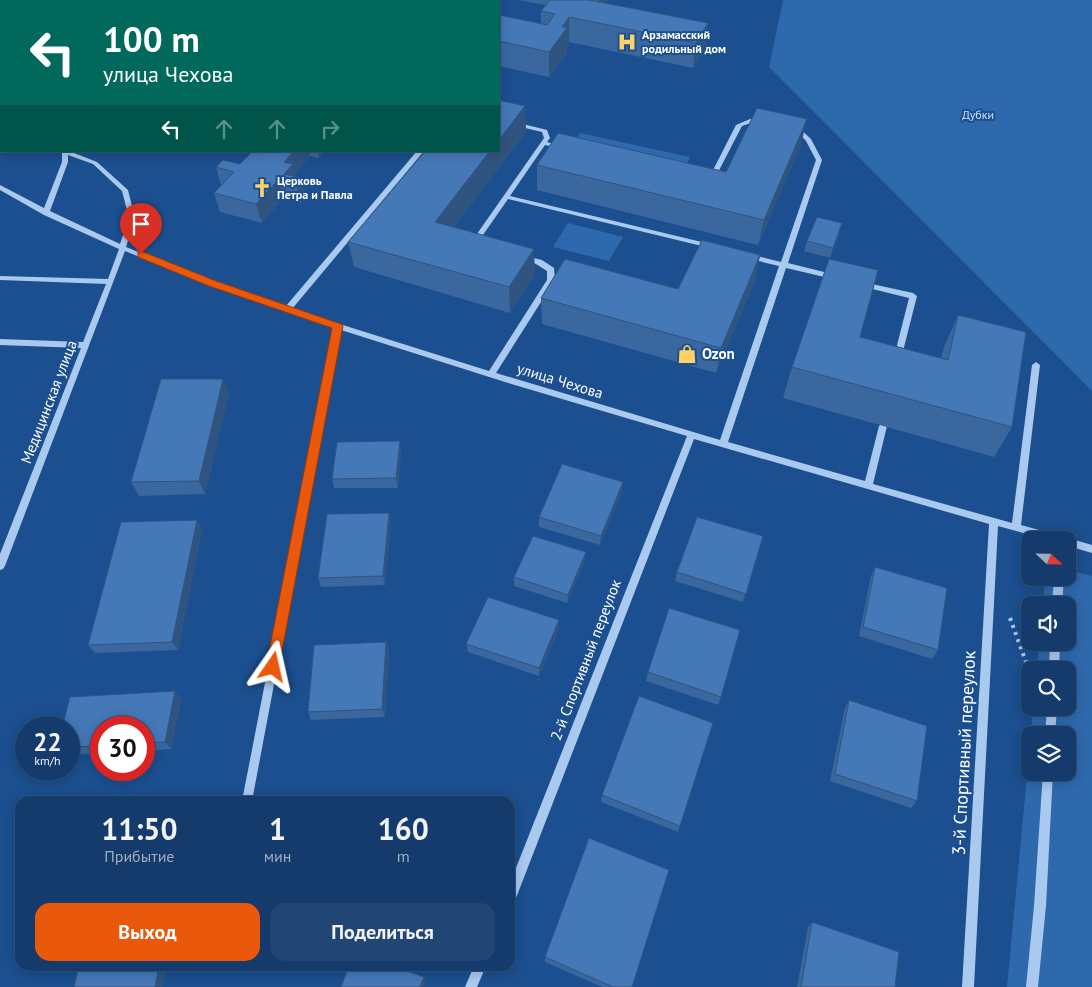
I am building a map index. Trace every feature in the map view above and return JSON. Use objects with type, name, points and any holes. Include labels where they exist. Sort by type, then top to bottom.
[{"type":"street","points":[[482,247],[473,244],[547,138],[545,131],[500,120]]},
{"type":"street","points":[[703,178],[712,180],[739,125],[750,121],[768,121]]},
{"type":"street","points":[[723,443],[819,160],[809,140],[797,127],[790,126]]},
{"type":"street","points":[[544,143],[569,148]]},
{"type":"street","points":[[46,213],[65,162],[65,152]]},
{"type":"street","name":"Медицинская улица","points":[[0,566],[124,247],[132,218],[125,190],[95,163],[68,152]]},
{"type":"street","points":[[287,310],[420,152]]},
{"type":"street","points":[[0,187],[46,213],[124,247]]},
{"type":"street","points":[[506,197],[720,249]]},
{"type":"street","points":[[698,254],[702,245]]},
{"type":"street","name":"улица Чехова","points":[[124,247],[212,284],[287,310],[491,374],[1027,531]]},
{"type":"street","points":[[739,254],[845,280]]},
{"type":"street","points":[[520,257],[558,267]]},
{"type":"street","points":[[491,374],[551,280],[551,270],[540,262]]},
{"type":"street","points":[[0,278],[110,282]]},
{"type":"street","points":[[855,282],[913,296],[897,361]]},
{"type":"street","points":[[248,796],[338,326]]},
{"type":"street","points":[[0,342],[86,345]]},
{"type":"street","points":[[1016,528],[1036,365]]},
{"type":"street","points":[[868,485],[883,426]]},
{"type":"street","name":"2-й Спортивный переулок","points":[[515,885],[692,434]]},
{"type":"street","name":"3-й Спортивный переулок","points":[[968,987],[994,522]]},
{"type":"street","points":[[1076,544],[1092,549]]},
{"type":"street","points":[[1032,987],[1040,906],[1047,781]]},
{"type":"street","points":[[471,987],[478,971]]},
{"type":"green space","name":"Дубки","points":[[783,0],[1092,0],[1092,391],[769,67]]},
{"type":"green space","points":[[580,133],[690,157],[686,166],[575,141]]},
{"type":"green space","points":[[568,223],[623,237],[609,261],[553,247]]},
{"type":"green space","points":[[1076,572],[1092,576],[1092,987],[1007,987],[1026,781],[1076,781],[1076,726],[1032,726],[1032,716],[1076,716],[1076,661],[1038,661],[1038,651],[1076,651],[1076,596],[1044,596],[1044,586],[1076,586]]},
{"type":"building","points":[[550,0],[589,0],[708,23],[696,43],[569,17],[562,27],[567,28],[549,52],[500,41],[500,15],[547,25],[555,14],[541,11]]},
{"type":"building","points":[[500,100],[525,106],[500,139]]},
{"type":"building","points":[[757,108],[807,119],[764,220],[537,165],[558,133],[726,172]]},
{"type":"building","points":[[252,152],[293,152],[284,162],[293,164],[284,174],[301,178],[296,184],[279,179],[256,204],[214,193],[234,172],[216,167],[223,160],[240,164]]},
{"type":"building","points":[[424,152],[489,152],[435,222],[534,249],[509,287],[348,242]]},
{"type":"building","points":[[817,217],[842,223],[833,248],[807,241]]},
{"type":"building","points":[[702,240],[760,255],[721,348],[541,298],[565,259],[678,289]]},
{"type":"building","points":[[829,259],[878,270],[860,337],[948,360],[958,315],[1026,332],[1012,427],[792,367]]},
{"type":"building","points":[[161,379],[223,379],[199,481],[131,482]]},
{"type":"building","points":[[400,441],[396,478],[332,479],[337,442]]},
{"type":"building","points":[[562,464],[623,482],[601,536],[539,517]]},
{"type":"building","points":[[389,513],[383,576],[318,578],[327,514]]},
{"type":"building","points":[[697,517],[763,536],[746,594],[677,572]]},
{"type":"building","points":[[197,520],[172,642],[88,645],[121,522]]},
{"type":"building","points":[[533,536],[586,552],[568,595],[514,577]]},
{"type":"building","points":[[875,567],[947,588],[938,650],[863,627]]},
{"type":"building","points":[[488,597],[559,620],[539,668],[466,644]]},
{"type":"building","points":[[669,608],[740,630],[721,697],[648,672]]},
{"type":"building","points":[[386,642],[382,709],[308,712],[314,645]]},
{"type":"building","points":[[175,691],[165,742],[155,742],[155,716],[90,716],[90,746],[80,747],[80,716],[65,716],[70,697]]},
{"type":"building","points":[[639,696],[713,723],[680,826],[602,795]]},
{"type":"building","points":[[849,700],[927,726],[917,801],[835,774]]},
{"type":"building","points":[[589,838],[669,870],[632,987],[613,987],[545,957]]},
{"type":"building","points":[[812,922],[899,952],[895,987],[801,987]]},
{"type":"building","points":[[78,971],[158,971],[155,987],[74,987]]},
{"type":"building","points":[[347,971],[407,971],[424,977],[420,987],[341,987]]},
{"type":"place","name":"Арзамасский родильный дом","points":[[627,42]]},
{"type":"place","name":"Церковь Петра и Павла","points":[[262,188]]},
{"type":"place","name":"Ozon","points":[[687,354]]},
{"type":"route","points":[[141,254],[212,284],[338,326],[273,667]]}]
